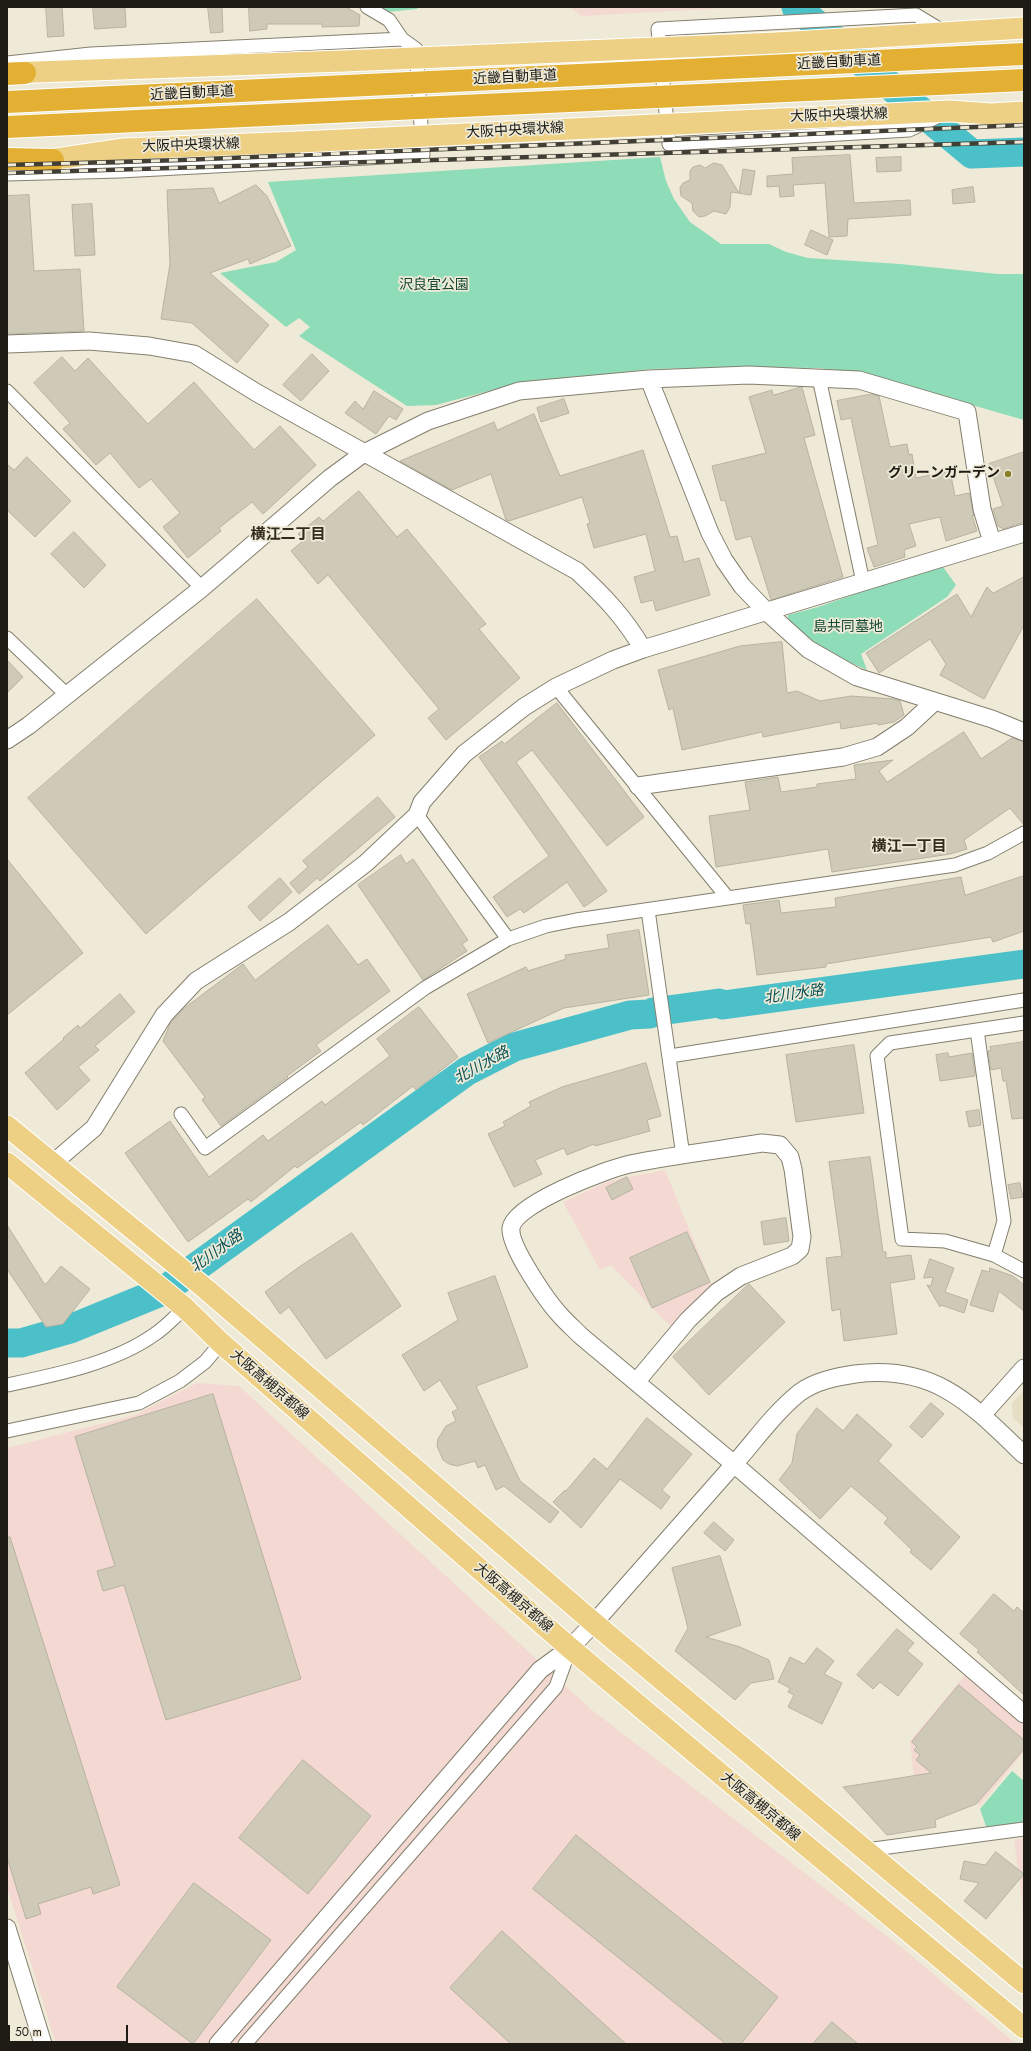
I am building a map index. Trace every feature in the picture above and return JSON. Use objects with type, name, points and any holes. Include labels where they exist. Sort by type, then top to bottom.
[{"type":"highway","name":"近畿自動車道","points":[[7,102],[1024,54]]},
{"type":"highway","name":"近畿自動車道","points":[[7,127],[1024,80]]},
{"type":"highway","points":[[7,159],[53,160]]},
{"type":"main road","points":[[11,71],[344,61],[777,43],[1024,28]]},
{"type":"main road","name":"大阪中央環状線","points":[[7,166],[124,149],[950,111],[991,114],[1024,113]]},
{"type":"main road","points":[[7,1126],[207,1290],[594,1623],[1024,1984]]},
{"type":"main road","name":"大阪高槻京都線","points":[[7,1163],[144,1276],[182,1305],[221,1343],[570,1648],[1024,2028]]},
{"type":"street","points":[[7,174],[120,171],[423,155],[416,48],[402,39],[389,20],[367,7]]},
{"type":"street","points":[[946,33],[916,15],[658,29],[669,144],[909,130],[950,111]]},
{"type":"street","points":[[11,71],[91,54],[402,39]]},
{"type":"street","points":[[7,344],[89,341],[149,346],[194,354],[257,393],[576,571],[607,599],[630,626],[643,649]]},
{"type":"street","points":[[7,740],[28,726],[68,695],[202,588],[330,478],[364,453],[428,421],[519,391],[648,379],[749,375],[819,378],[859,380],[967,412],[982,509],[992,542]]},
{"type":"street","points":[[819,378],[863,582]]},
{"type":"street","points":[[648,379],[710,534],[724,560],[742,586],[767,612],[808,649],[857,677],[992,719],[1024,732]]},
{"type":"street","points":[[7,391],[202,588]]},
{"type":"street","points":[[52,1164],[94,1128],[164,1015],[196,981],[289,922],[366,863],[417,815],[422,802],[464,754],[524,707],[556,687],[613,660],[643,649],[1024,533]]},
{"type":"street","points":[[7,638],[68,695]]},
{"type":"street","points":[[556,687],[638,786],[726,897]]},
{"type":"street","points":[[638,786],[843,757],[877,747],[907,728],[934,702]]},
{"type":"street","points":[[417,815],[508,939]]},
{"type":"street","points":[[181,1114],[205,1148],[425,988],[508,939],[546,926],[726,897],[955,865],[988,853],[1024,833]]},
{"type":"street","points":[[648,910],[670,1056],[683,1156]]},
{"type":"street","points":[[670,1056],[1024,1000]]},
{"type":"street","points":[[1024,1023],[890,1043],[876,1056],[902,1239],[945,1241],[994,1254],[1024,1271]]},
{"type":"street","points":[[977,1030],[1004,1221],[994,1254]]},
{"type":"street","points":[[637,1381],[688,1320],[717,1292],[741,1276],[792,1256],[800,1249],[802,1237],[793,1169],[790,1157],[780,1145],[762,1143],[629,1165],[571,1186],[529,1206],[516,1216],[511,1229],[516,1248],[541,1289],[560,1315],[581,1336],[637,1381],[1024,1714]]},
{"type":"street","points":[[7,1385],[52,1375],[118,1354],[155,1334],[182,1305]]},
{"type":"street","points":[[7,1431],[139,1403],[180,1381],[205,1362],[221,1343]]},
{"type":"street","points":[[982,1415],[1024,1368]]},
{"type":"street","points":[[218,2044],[540,1670],[570,1648],[594,1623],[774,1417],[800,1392],[831,1378],[868,1373],[906,1374],[947,1389],[982,1415],[1024,1455]]},
{"type":"street","points":[[245,2044],[556,1687],[570,1648]]},
{"type":"street","points":[[866,1850],[1024,1829]]},
{"type":"street","points":[[7,1928],[43,2044]]},
{"type":"shaded area","points":[[570,7],[745,7],[581,16]]},
{"type":"shaded area","points":[[665,1170],[712,1285],[670,1326],[611,1265],[600,1270],[563,1202],[609,1181]]},
{"type":"shaded area","points":[[197,1383],[239,1386],[592,1710],[905,1950],[1016,2044],[56,2044],[7,1887],[7,1448],[135,1415]]},
{"type":"shaded area","points":[[1024,1390],[1024,1428],[1013,1418],[1012,1403]]},
{"type":"shaded area","points":[[965,1675],[1024,1725],[1024,1752],[979,1806],[965,1775],[914,1779],[910,1741]]},
{"type":"shaded area","points":[[1014,1839],[1024,1839],[1024,1917]]},
{"type":"green space","points":[[381,7],[418,7],[417,9],[387,12]]},
{"type":"green space","name":"沢良宜公園","points":[[660,157],[666,181],[674,199],[690,222],[721,244],[769,244],[786,252],[808,258],[900,264],[998,274],[1024,274],[1024,420],[858,372],[817,368],[751,367],[651,369],[515,384],[436,405],[407,406],[299,336],[310,327],[299,318],[286,327],[220,273],[276,262],[296,250],[268,182]]},
{"type":"green space","name":"島共同墓地","points":[[941,564],[956,585],[947,597],[861,654],[867,670],[831,654],[788,623],[788,615],[818,607]]},
{"type":"green space","points":[[1012,1771],[1024,1781],[1024,1824],[987,1829],[980,1809]]},
{"type":"building","points":[[46,7],[62,7],[64,36],[48,37]]},
{"type":"building","points":[[93,7],[125,7],[126,27],[95,29]]},
{"type":"building","points":[[208,7],[222,7],[223,32],[211,33]]},
{"type":"building","points":[[249,7],[346,7],[360,15],[359,26],[322,27],[322,24],[267,24],[267,29],[250,31]]},
{"type":"building","points":[[850,155],[854,203],[910,200],[911,215],[848,219],[847,236],[829,237],[825,183],[793,185],[794,196],[780,197],[779,186],[767,187],[767,176],[793,174],[792,158]]},
{"type":"building","points":[[901,157],[901,171],[877,172],[876,158]]},
{"type":"building","points":[[714,163],[722,165],[739,193],[743,169],[755,171],[751,195],[731,192],[730,207],[726,214],[714,211],[705,216],[699,217],[693,211],[692,203],[681,196],[680,188],[683,183],[690,180],[690,171],[693,167],[700,165],[705,168]]},
{"type":"building","points":[[256,185],[267,196],[291,246],[250,264],[248,259],[210,273],[269,325],[237,363],[192,323],[161,319],[170,264],[167,190],[213,188],[219,203]]},
{"type":"building","points":[[973,187],[975,202],[953,204],[952,190]]},
{"type":"building","points":[[29,195],[34,271],[80,269],[84,331],[7,334],[7,196]]},
{"type":"building","points":[[92,204],[95,255],[75,256],[72,205]]},
{"type":"building","points":[[811,230],[833,240],[827,255],[805,245]]},
{"type":"building","points":[[312,354],[329,371],[301,401],[283,385]]},
{"type":"building","points":[[62,357],[75,371],[88,358],[148,424],[194,382],[254,450],[280,426],[316,465],[263,514],[252,502],[219,528],[221,531],[188,558],[163,527],[180,513],[151,479],[139,488],[110,453],[96,465],[63,429],[70,423],[34,383]]},
{"type":"building","points":[[802,387],[815,435],[804,438],[843,577],[771,600],[751,536],[736,540],[725,500],[721,501],[712,466],[766,453],[749,397],[772,390],[773,395]]},
{"type":"building","points":[[374,391],[403,409],[396,420],[389,416],[376,434],[345,413],[355,401],[363,409]]},
{"type":"building","points":[[872,394],[879,396],[890,447],[907,444],[909,455],[912,454],[916,478],[950,471],[955,496],[969,493],[974,516],[972,515],[977,531],[946,541],[940,517],[909,524],[916,546],[904,550],[905,557],[874,567],[867,548],[878,545],[851,418],[841,420],[837,401]]},
{"type":"building","points":[[564,399],[569,413],[541,422],[537,408]]},
{"type":"building","points":[[534,414],[560,476],[643,450],[670,537],[677,536],[684,562],[699,558],[710,595],[656,611],[653,600],[641,603],[634,577],[655,571],[646,534],[594,548],[587,524],[590,523],[582,497],[509,521],[506,520],[491,474],[452,490],[400,461],[494,422],[497,430]]},
{"type":"building","points":[[1024,452],[1024,522],[1003,529],[998,526],[993,509],[1003,506],[989,464]]},
{"type":"building","points":[[27,457],[71,501],[35,537],[7,510],[7,464],[14,470]]},
{"type":"building","points":[[359,491],[397,537],[407,529],[486,624],[479,629],[520,678],[446,740],[428,718],[439,709],[328,575],[318,584],[291,551],[304,540],[298,534],[319,517],[323,521]]},
{"type":"building","points":[[74,532],[106,565],[84,588],[51,554]]},
{"type":"building","points":[[1024,577],[1024,625],[984,699],[940,675],[946,664],[930,639],[879,673],[866,653],[957,594],[971,617],[987,587],[993,593]]},
{"type":"building","points":[[257,599],[375,735],[146,934],[28,798]]},
{"type":"building","points":[[782,642],[787,693],[797,691],[820,701],[851,696],[894,699],[900,701],[904,715],[894,722],[878,725],[878,723],[841,729],[840,722],[763,737],[762,732],[682,750],[673,708],[669,710],[658,670],[740,646]]},
{"type":"building","points":[[7,660],[23,677],[7,693]]},
{"type":"building","points":[[557,703],[644,817],[607,846],[532,750],[516,762],[607,891],[584,907],[567,882],[524,913],[520,909],[507,917],[493,897],[549,856],[479,757],[502,741],[504,744]]},
{"type":"building","points":[[964,732],[981,759],[1012,738],[1024,742],[1024,825],[1010,808],[964,840],[967,849],[950,854],[832,872],[828,849],[716,867],[709,816],[750,810],[745,782],[778,777],[781,792],[817,787],[817,784],[856,779],[854,765],[893,760],[879,771],[887,782]]},
{"type":"building","points":[[378,797],[395,817],[320,881],[317,878],[299,894],[290,883],[308,867],[303,861]]},
{"type":"building","points":[[401,855],[406,864],[413,859],[468,940],[462,944],[467,951],[423,980],[358,885]]},
{"type":"building","points":[[7,859],[83,953],[7,1015]]},
{"type":"building","points":[[1024,876],[1024,931],[993,942],[991,937],[826,964],[826,967],[757,975],[750,923],[746,924],[743,905],[779,900],[781,913],[836,907],[835,898],[961,877],[965,895]]},
{"type":"building","points":[[280,878],[292,892],[260,921],[248,907]]},
{"type":"building","points":[[328,925],[358,965],[367,959],[390,991],[316,1045],[321,1051],[221,1126],[202,1100],[205,1097],[163,1041],[170,1024],[182,1010],[243,964],[255,980]]},
{"type":"building","points":[[639,930],[649,995],[564,1008],[488,1043],[467,994],[526,967],[528,971],[566,959],[565,955],[609,948],[607,935]]},
{"type":"building","points":[[120,994],[135,1012],[95,1046],[99,1050],[78,1067],[90,1080],[57,1110],[25,1073],[78,1025],[80,1028]]},
{"type":"building","points":[[419,1007],[458,1057],[416,1090],[413,1086],[363,1125],[361,1122],[297,1168],[295,1166],[251,1202],[248,1199],[188,1242],[125,1153],[170,1121],[209,1177],[263,1135],[268,1141],[322,1101],[325,1105],[390,1056],[377,1039]]},
{"type":"building","points":[[1024,1042],[1024,1118],[1012,1119],[1006,1081],[1003,1081],[1001,1068],[991,1070],[988,1051],[991,1050],[990,1047]]},
{"type":"building","points":[[854,1045],[864,1113],[796,1122],[786,1055]]},
{"type":"building","points":[[948,1053],[949,1057],[972,1053],[975,1076],[940,1081],[936,1055]]},
{"type":"building","points":[[646,1063],[661,1116],[647,1120],[650,1131],[595,1146],[594,1144],[567,1155],[564,1148],[535,1160],[542,1174],[514,1187],[488,1134],[505,1126],[503,1122],[531,1106],[529,1102],[562,1087]]},
{"type":"building","points":[[979,1110],[981,1125],[969,1127],[966,1112]]},
{"type":"building","points":[[870,1157],[883,1252],[886,1252],[886,1258],[911,1255],[915,1279],[890,1283],[897,1334],[844,1341],[840,1309],[832,1311],[826,1258],[842,1256],[829,1162]]},
{"type":"building","points":[[627,1177],[633,1189],[612,1200],[606,1188]]},
{"type":"building","points":[[1020,1183],[1023,1197],[1011,1199],[1008,1185]]},
{"type":"building","points":[[786,1218],[789,1241],[764,1245],[761,1222]]},
{"type":"building","points":[[7,1225],[45,1285],[61,1266],[90,1289],[63,1324],[46,1327],[7,1269]]},
{"type":"building","points":[[687,1232],[710,1282],[652,1308],[630,1258]]},
{"type":"building","points":[[352,1233],[401,1306],[326,1359],[289,1307],[280,1314],[265,1292],[299,1267]]},
{"type":"building","points":[[930,1259],[954,1268],[945,1292],[968,1300],[964,1313],[941,1305],[940,1307],[927,1285],[931,1286],[933,1277],[924,1278]]},
{"type":"building","points":[[990,1268],[1013,1276],[1024,1285],[1024,1311],[999,1291],[993,1312],[970,1305],[982,1270],[989,1272]]},
{"type":"building","points":[[495,1276],[528,1367],[476,1386],[520,1481],[559,1512],[550,1523],[504,1486],[496,1490],[485,1465],[478,1468],[475,1461],[457,1466],[449,1464],[443,1460],[437,1446],[438,1439],[446,1426],[456,1421],[452,1412],[458,1409],[440,1380],[424,1391],[402,1355],[458,1320],[448,1293]]},
{"type":"building","points":[[749,1284],[785,1322],[709,1395],[673,1357]]},
{"type":"building","points":[[213,1394],[301,1679],[166,1720],[124,1585],[103,1591],[97,1571],[115,1566],[75,1437]]},
{"type":"building","points":[[931,1403],[944,1414],[922,1438],[910,1427]]},
{"type":"building","points":[[817,1408],[843,1431],[857,1414],[892,1445],[878,1461],[960,1537],[931,1570],[910,1552],[912,1550],[884,1523],[888,1518],[851,1486],[820,1519],[779,1480],[792,1463],[797,1434]]},
{"type":"building","points":[[647,1418],[692,1454],[662,1490],[670,1497],[661,1509],[620,1479],[581,1528],[553,1502],[565,1490],[566,1491],[594,1458],[607,1469]]},
{"type":"building","points":[[714,1522],[734,1540],[725,1551],[704,1533]]},
{"type":"building","points":[[7,1537],[10,1537],[120,1885],[93,1894],[91,1887],[38,1904],[41,1914],[26,1919],[7,1857]]},
{"type":"building","points":[[720,1556],[741,1625],[706,1637],[740,1647],[769,1660],[774,1679],[751,1683],[735,1700],[675,1651],[688,1628],[672,1568]]},
{"type":"building","points":[[994,1594],[1014,1611],[1017,1607],[1024,1613],[1024,1695],[977,1652],[979,1650],[960,1634]]},
{"type":"building","points":[[897,1629],[914,1643],[907,1651],[923,1664],[898,1696],[880,1682],[873,1689],[857,1675]]},
{"type":"building","points":[[817,1648],[834,1661],[824,1674],[842,1683],[822,1724],[788,1707],[794,1695],[788,1692],[790,1688],[778,1682],[790,1657],[804,1664]]},
{"type":"building","points":[[959,1685],[1024,1740],[1024,1749],[976,1804],[935,1820],[936,1827],[887,1835],[843,1787],[931,1773],[916,1760],[920,1755],[914,1750],[917,1747],[912,1742]]},
{"type":"building","points":[[303,1760],[371,1816],[308,1894],[239,1838]]},
{"type":"building","points":[[576,1835],[778,1997],[741,2044],[726,2044],[533,1889]]},
{"type":"building","points":[[996,1852],[1024,1874],[986,1919],[964,1901],[979,1883],[960,1879],[964,1861],[985,1865]]},
{"type":"building","points":[[194,1883],[271,1940],[193,2044],[117,1987]]},
{"type":"building","points":[[502,1931],[626,2044],[511,2044],[450,1988]]},
{"type":"building","points":[[832,2022],[858,2044],[813,2044]]},
{"type":"waterway","points":[[796,7],[972,154],[1024,152]]},
{"type":"waterway","name":"北川水路","points":[[7,1343],[21,1343],[70,1329],[163,1291],[467,1071],[514,1047],[630,1015],[650,1014],[653,1012],[719,1003],[723,1005],[1024,964]]},
{"type":"railway","points":[[7,165],[182,160],[1024,125]]},
{"type":"railway","points":[[7,173],[1024,142]]},
{"type":"place","name":"グリーンガーデン","points":[[1008,474]]},
{"type":"district","name":"横江二丁目","points":[[288,535]]},
{"type":"district","name":"横江一丁目","points":[[909,847]]}]
